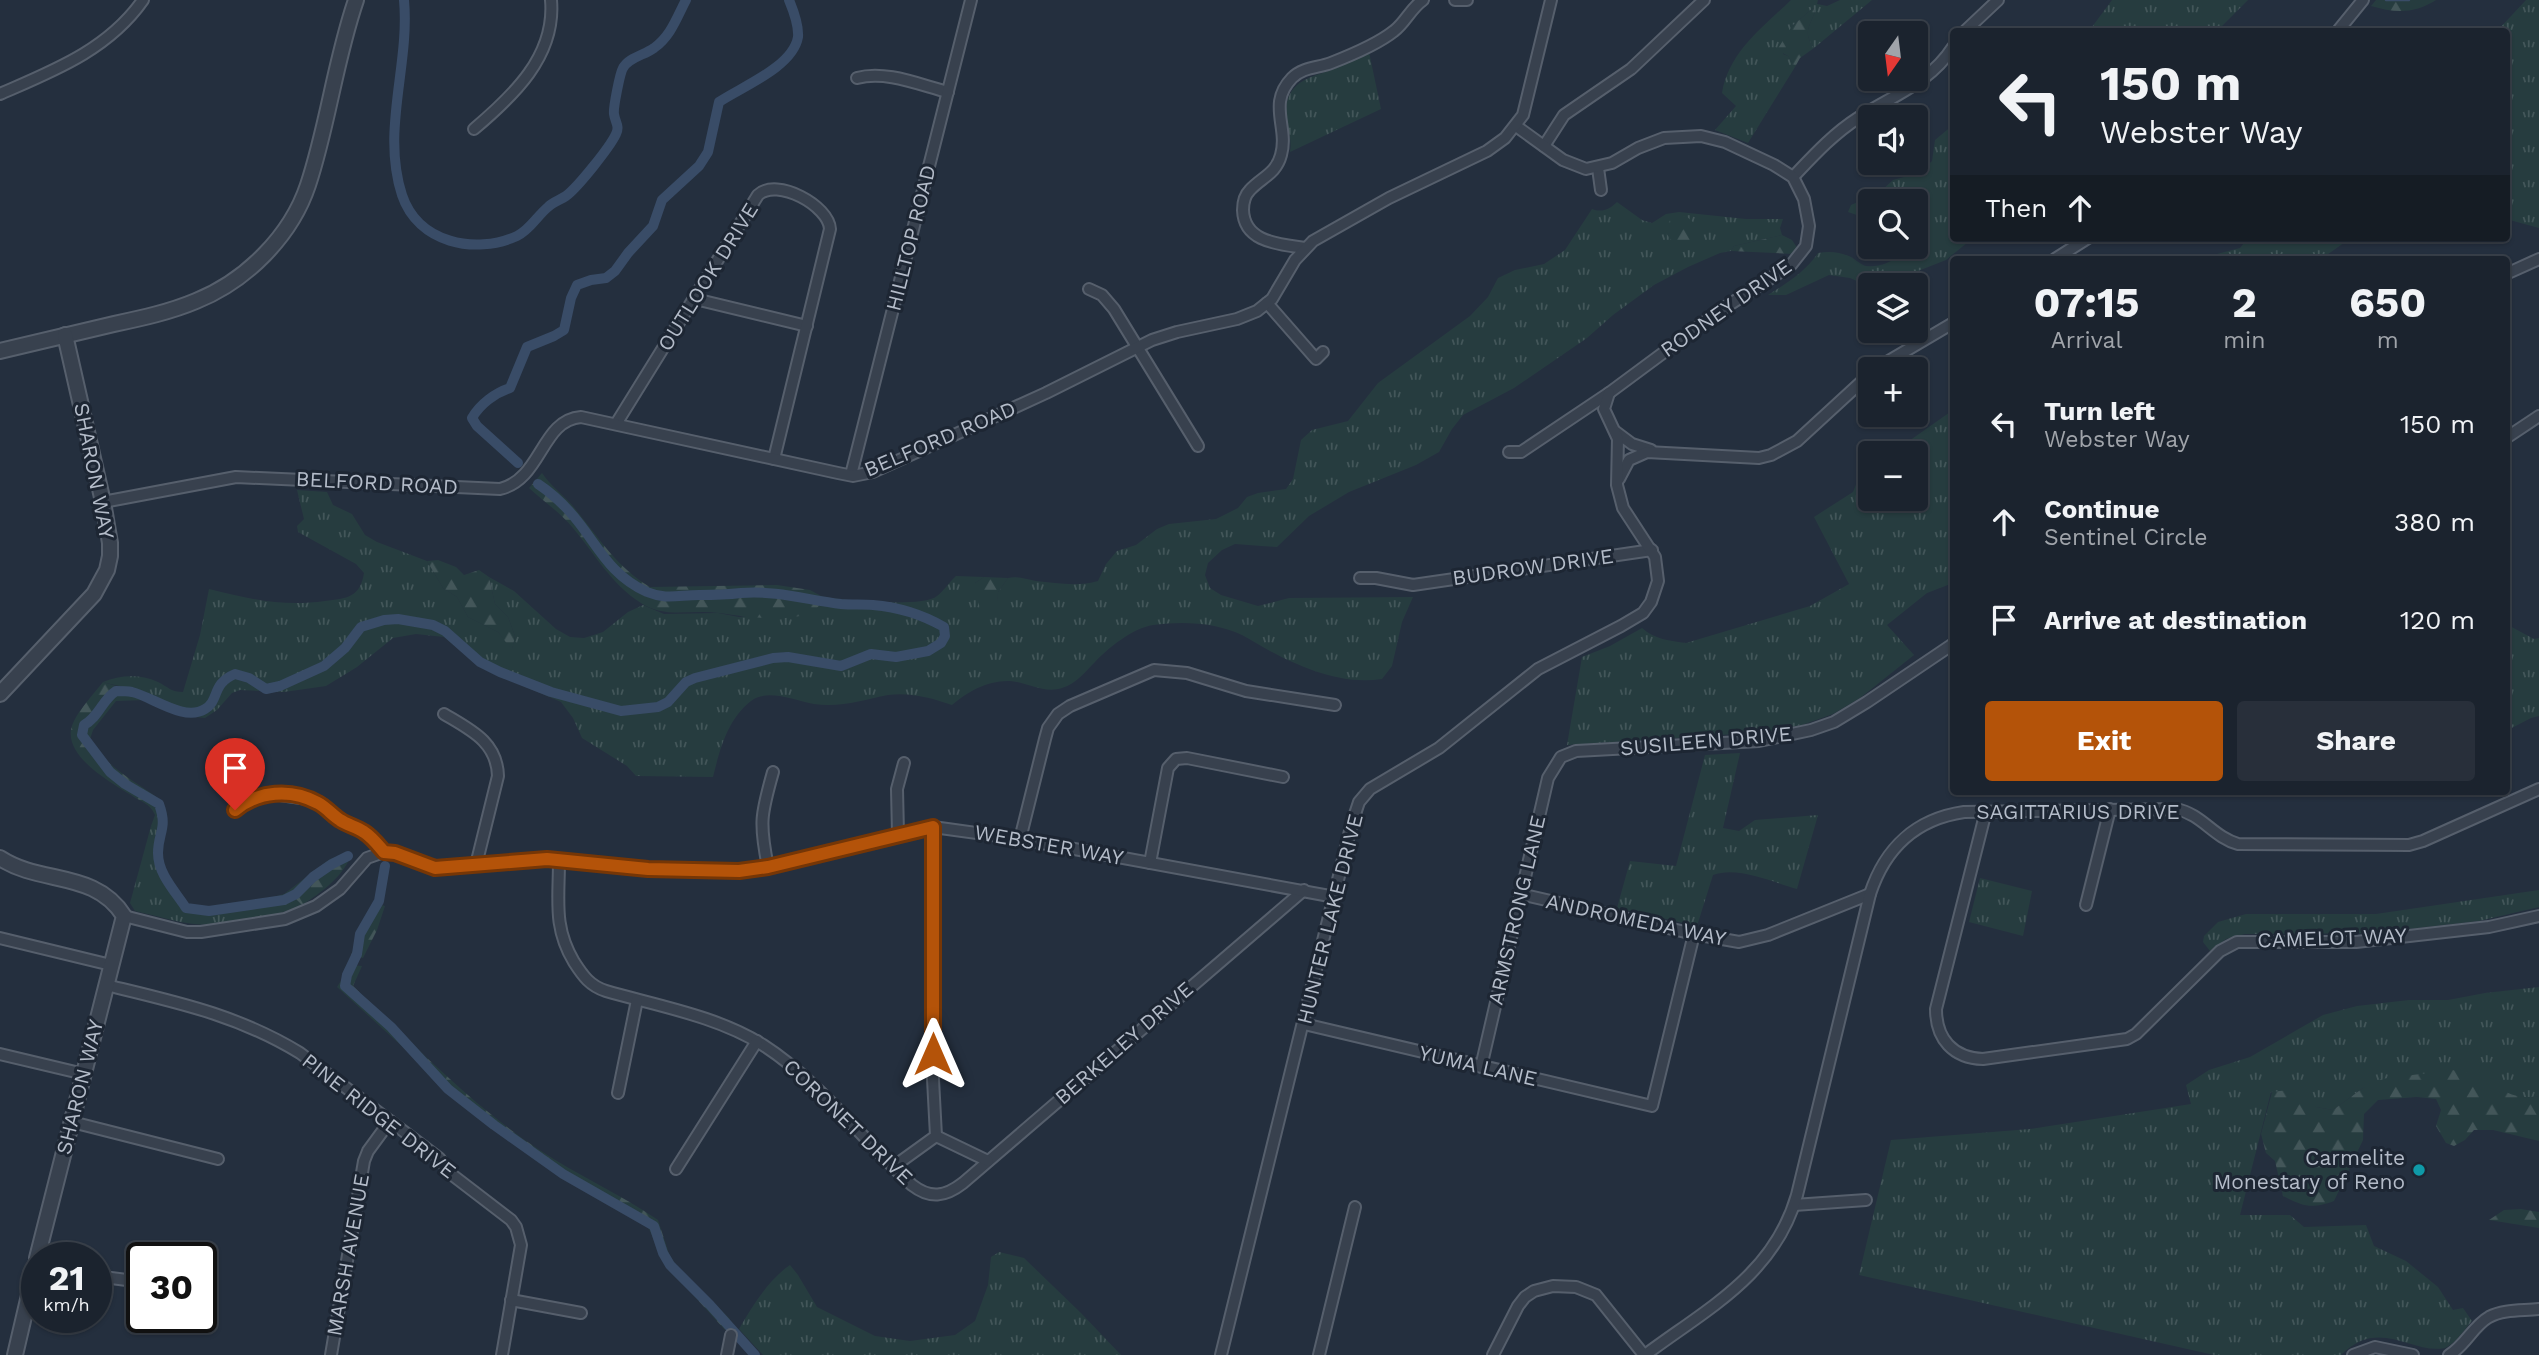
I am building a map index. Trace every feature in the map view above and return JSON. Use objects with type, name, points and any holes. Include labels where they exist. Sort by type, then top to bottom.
[{"type":"street","points":[[2,93],[83,56],[120,27],[143,0]]},
{"type":"street","points":[[0,351],[152,315],[195,302],[234,279],[281,236],[303,198],[314,165],[342,45],[356,0]]},
{"type":"street","points":[[474,129],[508,101],[527,77],[547,36],[551,0]]},
{"type":"street","name":"HILLTOP ROAD","points":[[852,475],[971,0]]},
{"type":"street","points":[[1305,247],[1257,237],[1251,232],[1244,215],[1245,197],[1275,170],[1282,153],[1283,137],[1278,111],[1284,89],[1298,73],[1334,62],[1393,32],[1423,0]]},
{"type":"street","points":[[1455,0],[1467,0]]},
{"type":"street","name":"BELFORD ROAD","points":[[103,502],[236,477],[500,489],[513,485],[524,476],[562,423],[582,417],[774,459],[862,475],[1046,393],[1138,348],[1177,332],[1248,316],[1268,303],[1305,247],[1383,201],[1488,151],[1505,138],[1516,126],[1527,101],[1551,0]]},
{"type":"street","points":[[1544,146],[1558,123],[1573,107],[1631,69],[1704,0]]},
{"type":"street","points":[[1968,28],[1998,0]]},
{"type":"street","points":[[2340,28],[2363,0]]},
{"type":"street","points":[[1516,126],[1570,165],[1586,169],[1612,163],[1664,138],[1689,135],[1713,138],[1738,147],[1793,177],[1831,139],[1856,119],[1924,79],[1940,65],[1950,51]]},
{"type":"street","points":[[857,78],[872,75],[888,77],[948,92]]},
{"type":"street","points":[[1598,168],[1601,190]]},
{"type":"street","name":"RODNEY DRIVE","points":[[1509,452],[1521,452],[1609,393],[1721,310],[1791,265],[1800,256],[1808,237],[1808,215],[1804,199],[1793,177]]},
{"type":"street","name":"OUTLOOK DRIVE","points":[[616,424],[758,195],[768,189],[781,188],[821,210],[830,223],[774,459]]},
{"type":"street","points":[[2060,256],[2082,242]]},
{"type":"street","points":[[2510,272],[2539,259]]},
{"type":"street","points":[[1089,289],[1097,291],[1107,300],[1198,446]]},
{"type":"street","points":[[695,299],[807,326]]},
{"type":"street","points":[[1268,303],[1316,359],[1323,352]]},
{"type":"street","points":[[1895,357],[1950,325]]},
{"type":"street","name":"SHARON WAY","points":[[0,694],[94,594],[102,582],[108,563],[110,543],[103,502],[65,335]]},
{"type":"street","points":[[1617,485],[1629,460],[1647,452],[1759,458],[1771,455],[1797,442],[1858,385]]},
{"type":"street","name":"HUNTER LAKE DRIVE","points":[[1221,1355],[1356,810],[1370,789],[1439,748],[1538,669],[1643,613],[1651,602],[1658,580],[1658,569],[1652,550],[1623,508],[1617,485],[1618,439],[1604,409],[1609,393]]},
{"type":"street","points":[[2510,435],[2539,416]]},
{"type":"street","points":[[1614,430],[1624,440],[1642,449],[1664,452]]},
{"type":"street","name":"BUDROW DRIVE","points":[[1360,578],[1413,585],[1652,550]]},
{"type":"street","name":"SUSILEEN DRIVE","points":[[1561,757],[1576,751],[1759,741],[1811,730],[1834,722],[1950,646]]},
{"type":"street","points":[[1020,839],[1048,728],[1058,714],[1070,706],[1132,678],[1154,670],[1173,670],[1246,691],[1282,695],[1315,704],[1335,705]]},
{"type":"street","points":[[444,714],[483,738],[495,755],[498,766],[498,776],[476,865]]},
{"type":"street","name":"ARMSTRONG LANE","points":[[1481,1067],[1548,778],[1561,757]]},
{"type":"street","points":[[1150,863],[1168,768],[1176,759],[1187,758],[1283,777]]},
{"type":"street","points":[[898,834],[897,789],[904,763]]},
{"type":"street","points":[[768,867],[761,822],[773,772]]},
{"type":"street","name":"SAGITTARIUS DRIVE","points":[[1645,1355],[1752,1274],[1776,1243],[1794,1205],[1870,894],[1884,860],[1907,835],[1950,814],[1986,811],[2185,811],[2202,820],[2218,836],[2238,844],[2409,845],[2539,789]]},
{"type":"street","points":[[0,858],[21,869],[96,889],[108,897],[124,916],[201,933],[285,919],[316,906],[340,888],[367,858],[384,852],[366,833],[343,822],[324,807],[308,799],[273,794],[249,800],[235,810]]},
{"type":"street","points":[[2086,905],[2110,810]]},
{"type":"street","name":"CAMELOT WAY","points":[[1986,811],[1936,1009],[1942,1038],[1955,1052],[1973,1059],[2127,1039],[2136,1034],[2220,951],[2237,943],[2356,942],[2490,927],[2539,916]]},
{"type":"street","points":[[933,827],[933,1079],[936,1136]]},
{"type":"street","name":"WEBSTER WAY","points":[[384,852],[395,853],[435,868],[547,859],[648,869],[739,871],[768,867],[933,827],[1020,839],[1335,897]]},
{"type":"street","name":"CORONET DRIVE","points":[[559,860],[558,923],[565,947],[589,983],[606,991],[715,1022],[757,1041],[798,1072],[919,1191],[940,1195],[955,1189],[988,1161]]},
{"type":"street","name":"BERKELEY DRIVE","points":[[988,1161],[1304,890]]},
{"type":"street","name":"ANDROMEDA WAY","points":[[1520,894],[1724,941],[1755,940],[1870,894]]},
{"type":"street","name":"SHARON WAY","points":[[42,1242],[124,916]]},
{"type":"street","name":"YUMA LANE","points":[[1304,1024],[1652,1105],[1694,934]]},
{"type":"street","points":[[0,938],[111,965]]},
{"type":"street","name":"PINE RIDGE DRIVE","points":[[106,985],[202,1009],[253,1027],[300,1053],[439,1158],[451,1174],[511,1220],[516,1227],[520,1245],[502,1355]]},
{"type":"street","points":[[618,1093],[637,1000]]},
{"type":"street","points":[[676,1169],[757,1041]]},
{"type":"street","points":[[0,1054],[84,1074]]},
{"type":"street","name":"MARSH AVENUE","points":[[331,1355],[364,1161],[390,1121]]},
{"type":"street","points":[[72,1122],[218,1159]]},
{"type":"street","points":[[936,1136],[988,1161]]},
{"type":"street","points":[[892,1167],[936,1136]]},
{"type":"street","points":[[1794,1205],[1866,1200]]},
{"type":"street","points":[[1319,1355],[1355,1208]]},
{"type":"street","points":[[1493,1355],[1525,1297],[1534,1291],[1553,1286],[1576,1287],[1596,1296],[1645,1355]]},
{"type":"street","points":[[511,1300],[581,1313]]},
{"type":"street","points":[[2449,1355],[2467,1341],[2488,1317],[2539,1309]]},
{"type":"street","name":"SHARON WAY","points":[[15,1355],[21,1330]]},
{"type":"street","points":[[727,1355],[731,1335]]},
{"type":"street","points":[[2353,1355],[2375,1347],[2413,1355]]},
{"type":"green space","points":[[1791,0],[1818,0],[1817,4],[1827,6],[1840,0],[1872,0],[1814,48],[1808,34],[1815,12],[1813,8],[1792,26],[1783,54],[1788,56],[1795,67],[1748,143],[1715,130],[1736,106],[1722,93],[1726,78],[1739,53]]},
{"type":"green space","points":[[2112,0],[2248,0],[2220,28],[2091,28]]},
{"type":"green space","points":[[2376,0],[2436,0],[2420,8],[2404,11],[2371,6]]},
{"type":"green space","points":[[2526,0],[2539,0],[2539,228],[2510,220],[2510,28],[2500,28]]},
{"type":"green space","points":[[1813,8],[1815,12],[1808,34],[1814,48],[1800,58],[1795,67],[1788,56],[1777,50],[1792,26]]},
{"type":"green space","points":[[1369,52],[1381,109],[1290,152],[1286,108],[1292,91],[1310,77]]},
{"type":"green space","points":[[1950,128],[1950,242],[1968,242],[1946,260],[1913,273],[1858,273],[1858,281],[1829,275],[1786,295],[1768,295],[1801,271],[1818,253],[1843,254],[1871,266],[1894,259],[1928,259],[1928,189],[1883,189],[1893,180],[1912,175],[1928,175],[1928,165],[1932,161],[1935,140]]},
{"type":"green space","points":[[1617,202],[1642,220],[1652,223],[1666,214],[1679,212],[1746,219],[1783,219],[1780,228],[1782,235],[1734,246],[1731,251],[1688,267],[1654,285],[1587,338],[1514,388],[1463,415],[1439,452],[1416,465],[1349,492],[1309,516],[1277,547],[1235,544],[1222,550],[1208,563],[1205,575],[1210,588],[1221,595],[1258,606],[1289,598],[1413,597],[1402,622],[1392,666],[1382,679],[1353,680],[1324,674],[1296,664],[1242,635],[1221,627],[1187,623],[1153,625],[1121,639],[1076,680],[1055,689],[1042,689],[1010,681],[994,682],[978,688],[952,705],[904,694],[833,705],[814,704],[773,695],[758,697],[743,709],[730,726],[713,777],[636,776],[627,766],[582,738],[573,718],[561,702],[479,666],[444,637],[416,634],[393,638],[357,667],[326,686],[284,692],[240,690],[232,693],[217,710],[205,718],[181,713],[142,693],[103,682],[137,677],[151,679],[172,690],[183,692],[200,635],[209,589],[252,599],[294,603],[340,599],[356,592],[364,573],[356,564],[298,532],[297,526],[304,519],[297,490],[327,492],[333,505],[352,514],[365,535],[427,561],[443,588],[457,597],[468,617],[498,632],[512,649],[515,636],[508,617],[495,604],[489,577],[514,591],[556,629],[570,637],[584,638],[603,632],[628,612],[643,605],[664,614],[718,613],[739,617],[818,607],[823,597],[916,602],[937,596],[956,576],[984,577],[975,583],[996,613],[998,592],[1008,578],[1067,584],[1098,581],[1106,564],[1117,551],[1136,545],[1157,529],[1169,524],[1216,519],[1238,508],[1247,497],[1286,489],[1293,479],[1301,440],[1312,430],[1348,421],[1378,383],[1470,316],[1488,297],[1498,278],[1515,270],[1544,264],[1565,250],[1592,209],[1606,210]]},
{"type":"green space","points":[[1858,202],[1858,215],[1848,212],[1851,205]]},
{"type":"green space","points":[[1686,216],[1694,223],[1696,248],[1676,246],[1665,232],[1670,220]]},
{"type":"green space","points":[[1782,235],[1792,240],[1798,249],[1794,254],[1731,251],[1734,246]]},
{"type":"green space","points":[[2245,242],[2345,242],[2325,256],[2209,256],[2240,248]]},
{"type":"green space","points":[[1950,412],[1950,584],[1927,593],[1887,625],[1914,655],[1860,698],[1833,714],[1802,725],[1766,732],[1567,745],[1582,657],[1610,646],[1642,628],[1657,637],[1686,643],[1810,606],[1849,584],[1814,517],[1853,492],[1858,480],[1858,511],[1928,511],[1928,441],[1909,441]]},
{"type":"green space","points":[[542,473],[617,560],[650,587],[777,585],[810,590],[823,597],[818,607],[809,613],[784,618],[669,612],[650,608],[621,587],[568,523],[529,488]]},
{"type":"green space","points":[[438,560],[456,567],[464,575],[479,570],[489,577],[495,604],[508,617],[515,636],[512,650],[498,632],[468,617],[457,597],[443,588],[427,561]]},
{"type":"green space","points":[[984,577],[1008,578],[998,592],[997,613],[980,610],[975,583]]},
{"type":"green space","points":[[2510,626],[2534,639],[2539,638],[2539,716],[2510,729]]},
{"type":"green space","points":[[103,682],[146,695],[163,707],[145,700],[116,701],[93,730],[90,739],[112,765],[159,799],[166,825],[156,830],[151,826],[155,815],[151,808],[88,765],[73,744],[71,733],[74,721]]},
{"type":"green space","points":[[1740,753],[1723,828],[1739,831],[1755,820],[1818,815],[1797,889],[1733,872],[1713,875],[1697,926],[1617,908],[1630,861],[1676,866],[1705,755]]},
{"type":"green space","points":[[166,825],[159,848],[161,859],[167,878],[187,906],[199,909],[284,894],[302,905],[249,920],[206,925],[179,922],[135,911],[130,903],[151,826],[157,830]]},
{"type":"green space","points":[[352,853],[338,876],[302,905],[284,894],[330,859]]},
{"type":"green space","points":[[1980,878],[2032,891],[2023,936],[1969,922]]},
{"type":"green space","points":[[2539,890],[2539,907],[2479,921],[2373,933],[2245,934],[2226,939],[2210,951],[2203,942],[2204,936],[2218,922],[2246,914],[2376,914]]},
{"type":"green space","points":[[375,903],[385,906],[377,930],[363,958],[351,955]]},
{"type":"green space","points":[[351,965],[362,966],[353,986],[442,1072],[488,1112],[553,1158],[658,1220],[669,1254],[677,1267],[730,1319],[725,1330],[666,1265],[649,1229],[641,1221],[603,1202],[514,1142],[452,1092],[337,987]]},
{"type":"green space","points":[[2539,987],[2539,1096],[2526,1099],[2501,1092],[2471,1074],[2363,1088],[2333,1110],[2271,1092],[2240,1215],[2290,1215],[2304,1227],[2366,1225],[2374,1246],[2406,1261],[2438,1287],[2453,1310],[2463,1308],[2472,1321],[2456,1340],[2445,1348],[2421,1347],[2382,1337],[2369,1338],[2355,1344],[2341,1355],[2214,1355],[1859,1275],[1891,1140],[2030,1129],[2191,1104],[2186,1085],[2209,1070],[2250,1057],[2323,1015],[2357,1006],[2409,1000],[2448,1000]]},
{"type":"green space","points":[[2452,1070],[2467,1072],[2510,1094],[2539,1096],[2539,1141],[2493,1130],[2474,1130],[2465,1140],[2454,1146],[2446,1143],[2436,1126],[2441,1110],[2436,1099],[2417,1097],[2378,1100],[2364,1114],[2363,1140],[2334,1201],[2308,1206],[2283,1196],[2275,1161],[2266,1153],[2261,1134],[2272,1092],[2303,1088],[2316,1107],[2333,1110],[2363,1088],[2381,1079]]},
{"type":"green space","points":[[2504,1210],[2539,1212],[2539,1228],[2489,1220]]},
{"type":"green space","points":[[999,1252],[1024,1258],[1121,1355],[763,1355],[739,1329],[768,1286],[790,1265],[817,1307],[875,1336],[910,1341],[955,1335],[975,1321],[988,1285],[991,1257]]},
{"type":"waterway","points":[[404,0],[405,24],[394,146],[402,195],[410,211],[434,234],[466,244],[501,242],[517,236],[586,176],[617,131],[614,111],[623,68],[629,61],[665,38],[686,0]]},
{"type":"waterway","points":[[518,463],[477,426],[472,418],[488,400],[510,388],[527,347],[564,330],[571,298],[577,285],[606,278],[653,226],[662,200],[699,166],[708,152],[719,102],[765,75],[787,58],[798,37],[797,23],[789,0]]},
{"type":"waterway","points":[[2386,0],[2409,0]]},
{"type":"waterway","points":[[348,856],[313,877],[296,894],[284,900],[209,911],[186,908],[168,882],[159,861],[158,846],[163,825],[159,804],[110,772],[82,735],[84,725],[116,691],[132,692],[188,713],[197,712],[210,705],[222,682],[235,674],[249,678],[266,689],[280,686],[324,666],[345,648],[361,627],[384,620],[398,619],[433,625],[445,631],[480,662],[500,672],[551,692],[621,711],[658,707],[668,702],[686,682],[695,678],[773,658],[788,657],[841,666],[871,654],[896,657],[928,651],[941,643],[945,636],[944,627],[936,623],[910,612],[882,606],[841,604],[754,592],[667,596],[647,592],[633,585],[612,567],[570,512],[538,484]]},
{"type":"waterway","points":[[385,866],[379,901],[360,934],[357,954],[345,986],[391,1027],[448,1089],[494,1125],[563,1174],[654,1226],[670,1265],[755,1355]]},
{"type":"place","name":"Carmelite Monestary of Reno","points":[[2419,1170]]},
{"type":"route","points":[[235,810],[249,800],[273,794],[286,794],[315,801],[343,822],[366,833],[384,852],[395,853],[435,868],[547,859],[648,869],[739,871],[768,867],[933,827],[933,1054]]}]
